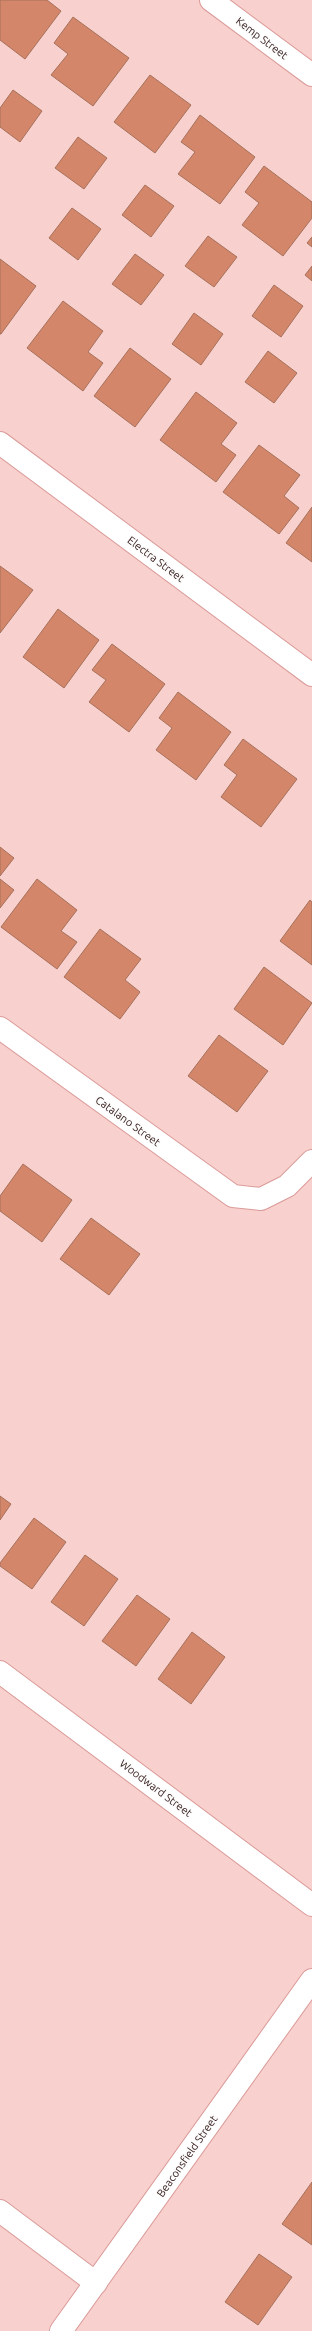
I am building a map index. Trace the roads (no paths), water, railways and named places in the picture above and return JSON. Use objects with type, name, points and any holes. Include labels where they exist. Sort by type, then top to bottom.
[{"type":"street","name":"Kemp Street","points":[[211,0],[312,75]]},
{"type":"street","name":"Electra Street","points":[[0,443],[312,675]]},
{"type":"street","name":"Catalano Street","points":[[0,1028],[211,1182],[233,1196],[261,1199],[287,1186],[312,1161]]},
{"type":"street","name":"Woodward Street","points":[[0,1672],[312,1905]]},
{"type":"street","name":"Beaconsfield Street","points":[[61,2331],[312,1980]]},
{"type":"street","points":[[0,2212],[96,2283]]}]
